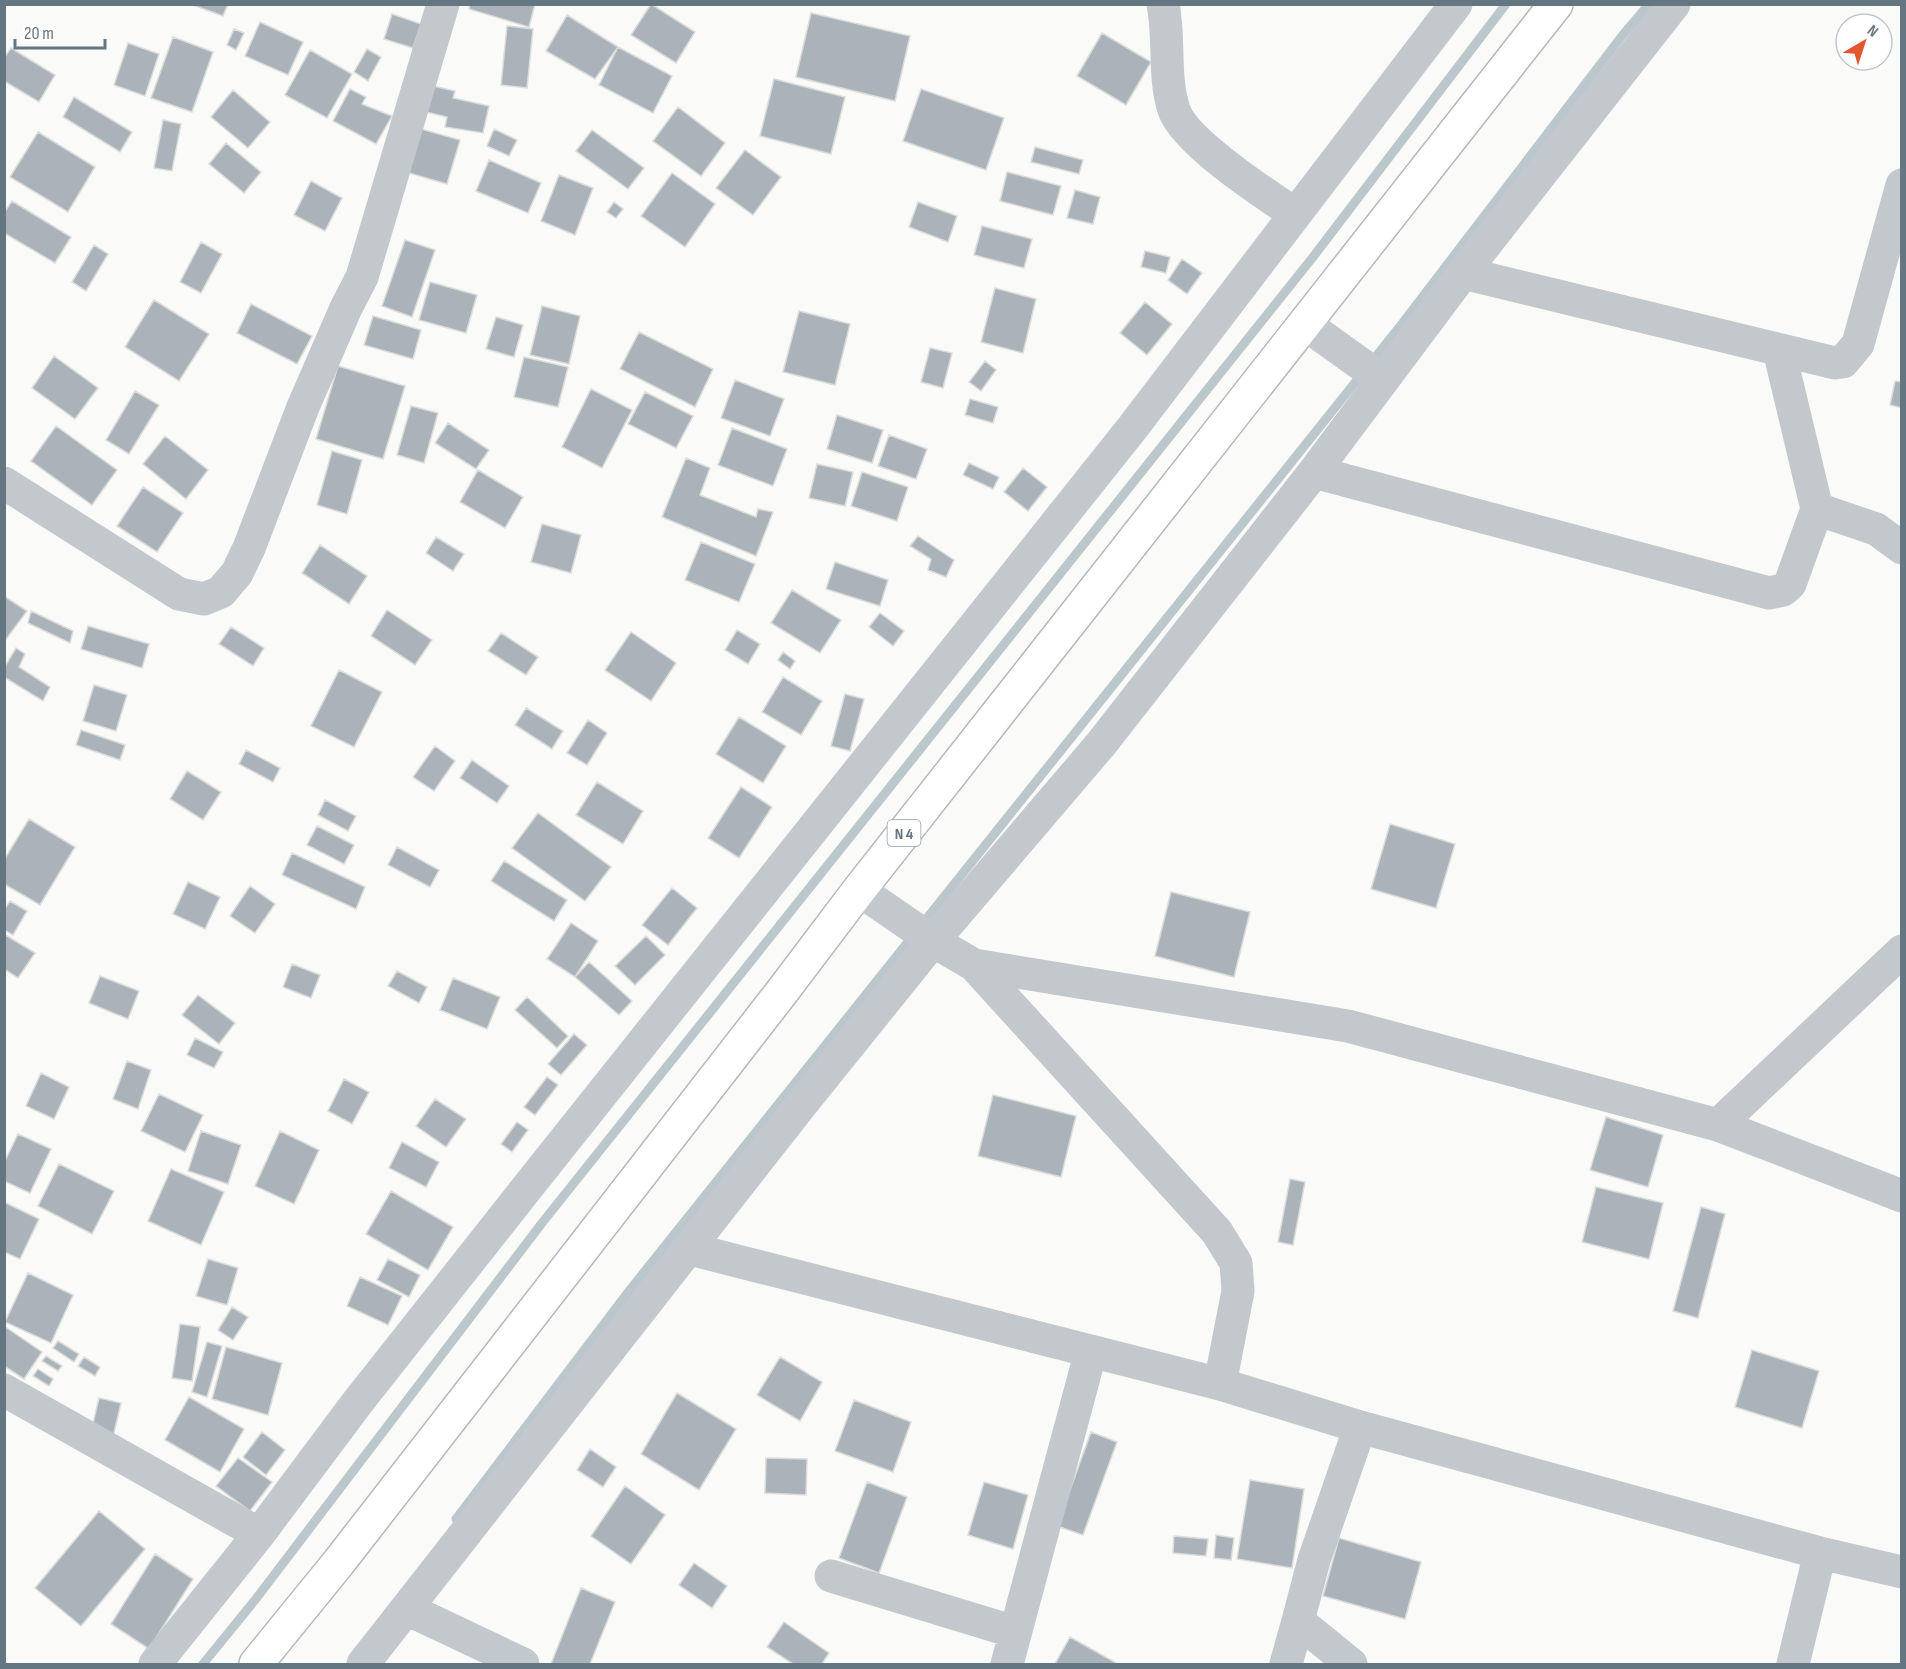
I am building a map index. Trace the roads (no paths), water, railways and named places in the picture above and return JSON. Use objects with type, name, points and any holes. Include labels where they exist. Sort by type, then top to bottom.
[{"type":"highway","name":"N 4","points":[[256,1665],[339,1562],[859,890],[1556,4]]},
{"type":"street","points":[[4,483],[179,594],[204,599],[221,592],[237,573],[249,548],[303,407],[321,371],[346,308],[362,278],[443,4]]},
{"type":"street","points":[[1163,4],[1166,18],[1168,77],[1174,111],[1193,138],[1250,183],[1295,214]]},
{"type":"street","points":[[155,1665],[259,1534],[357,1403],[1125,436],[1456,4]]},
{"type":"street","points":[[363,1665],[800,1106],[922,932],[1101,744],[1314,472],[1463,273],[1674,4]]},
{"type":"street","points":[[1463,273],[1834,363],[1843,362],[1858,344],[1902,184]]},
{"type":"street","points":[[1305,324],[1383,380]]},
{"type":"street","points":[[1314,472],[1769,593],[1783,590],[1790,584],[1817,509],[1779,350]]},
{"type":"street","points":[[1817,509],[1876,529],[1902,548]]},
{"type":"street","points":[[859,890],[974,965],[1217,1232],[1236,1263],[1238,1291],[1220,1384]]},
{"type":"street","points":[[1718,1125],[1902,951]]},
{"type":"street","points":[[974,965],[1348,1026],[1718,1125],[1902,1196]]},
{"type":"street","points":[[690,1249],[1220,1384],[1360,1427],[1820,1552],[1902,1572]]},
{"type":"street","points":[[1007,1665],[1091,1351]]},
{"type":"street","points":[[4,1390],[259,1534]]},
{"type":"street","points":[[1286,1665],[1314,1560],[1360,1427]]},
{"type":"street","points":[[1794,1665],[1820,1552]]},
{"type":"street","points":[[831,1576],[1015,1632]]},
{"type":"street","points":[[407,1609],[523,1665]]},
{"type":"street","points":[[1298,1621],[1351,1665]]},
{"type":"waterway","points":[[203,1664],[255,1600],[542,1223],[1313,257],[1506,4]]},
{"type":"waterway","points":[[456,1519],[629,1291],[1401,325],[1622,36],[1649,4]]}]
